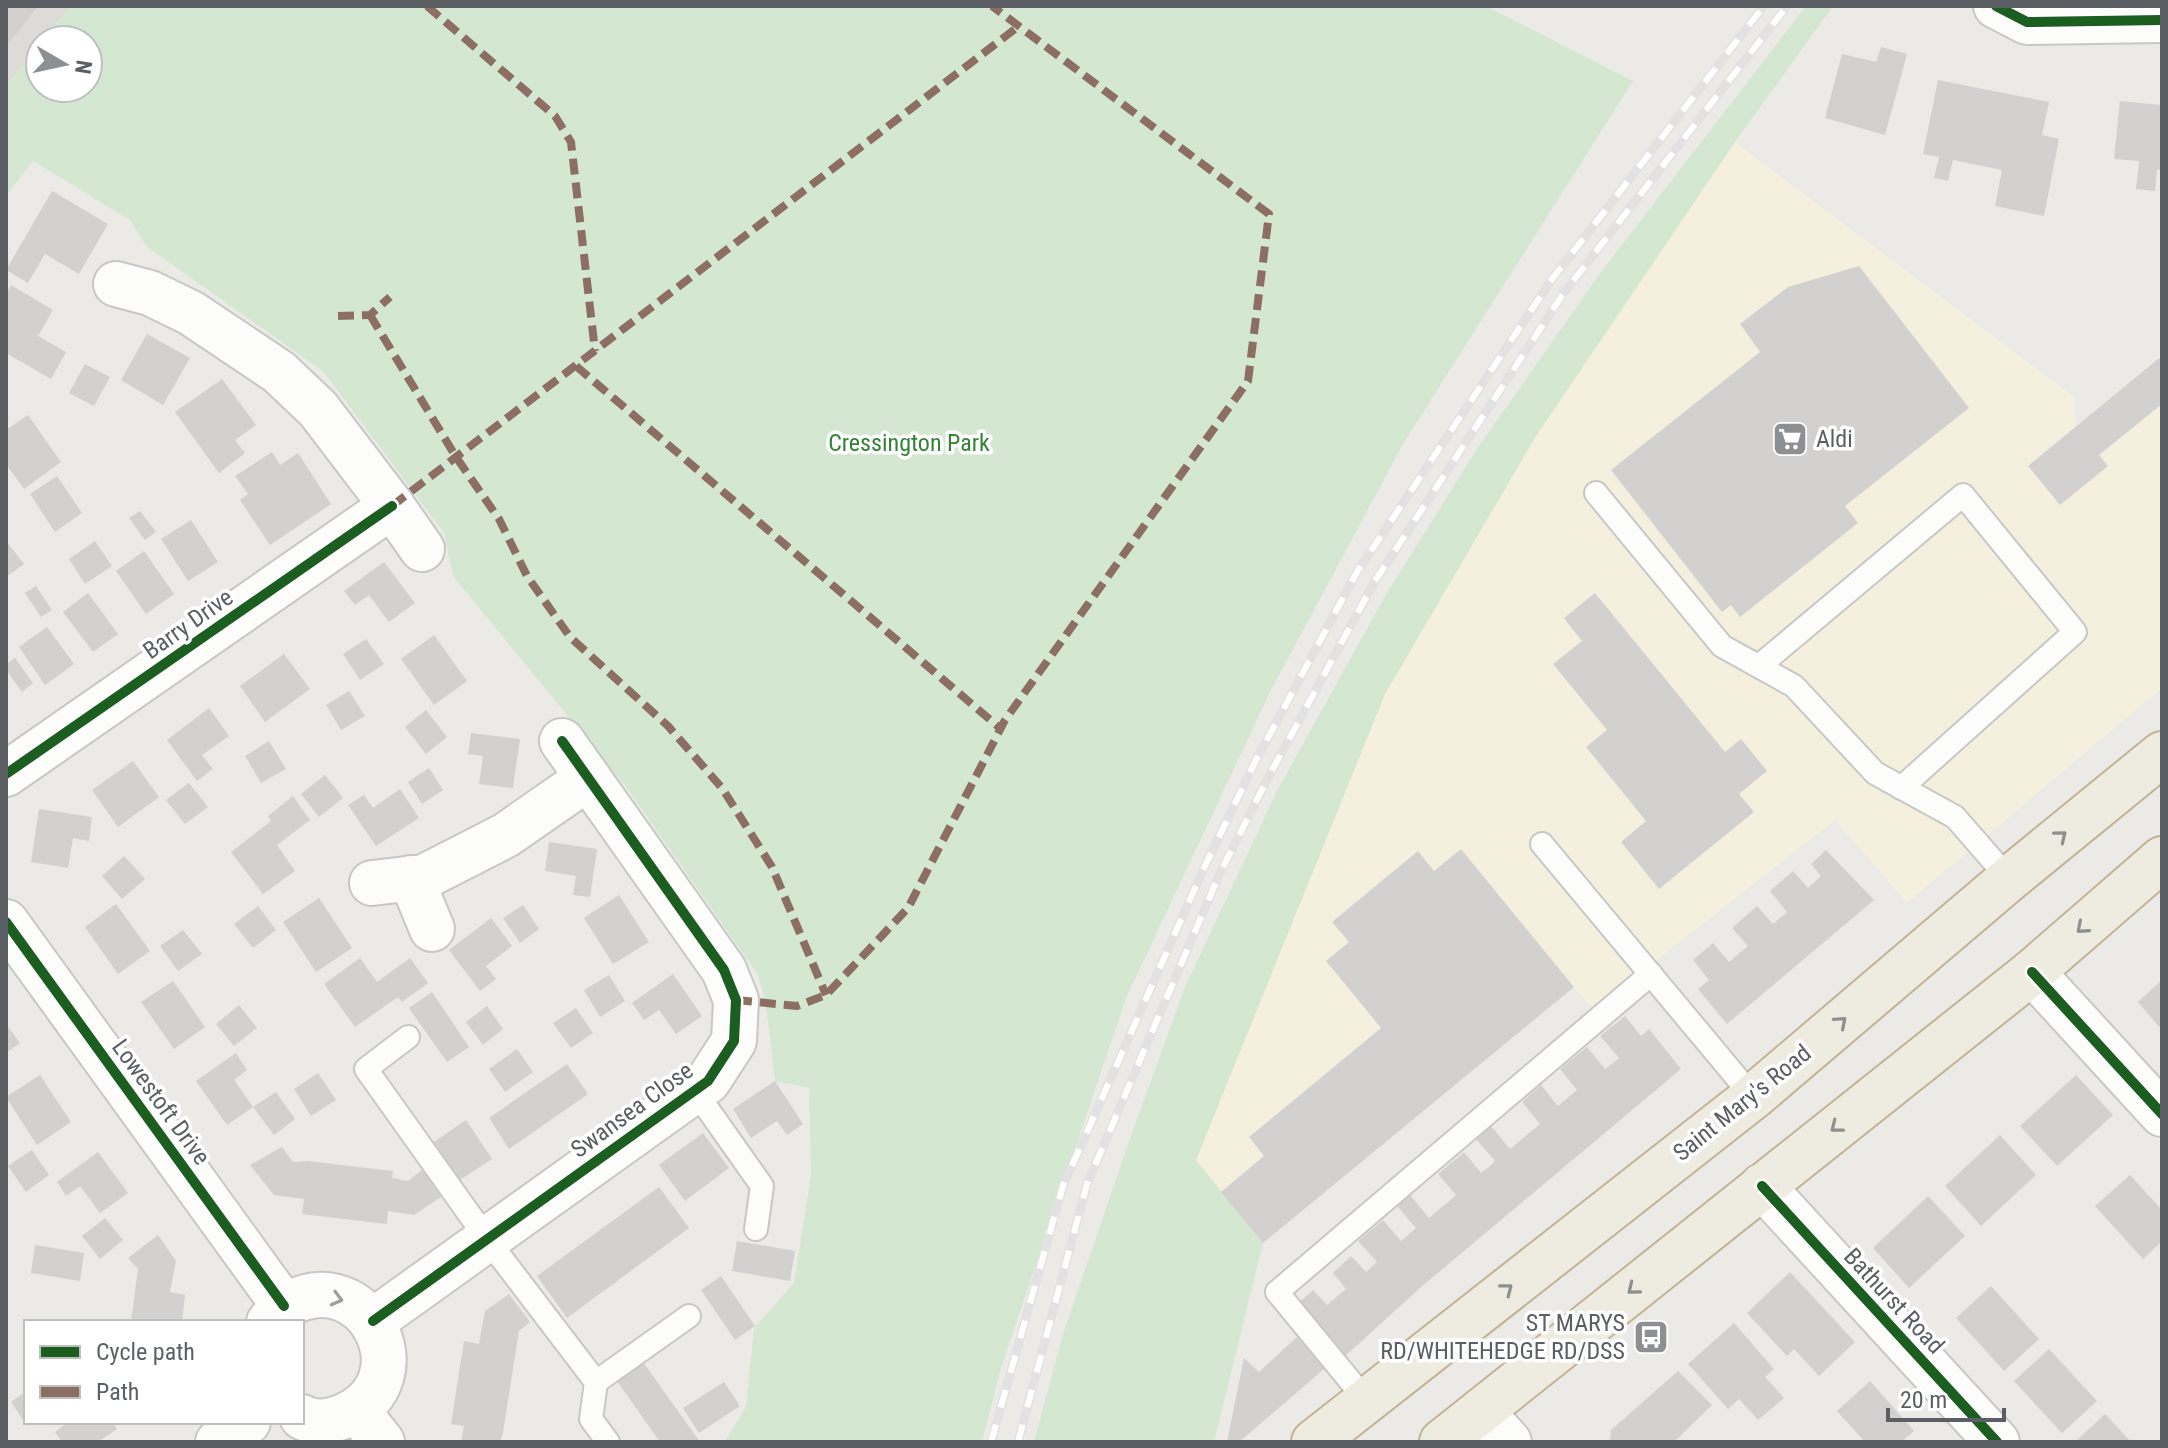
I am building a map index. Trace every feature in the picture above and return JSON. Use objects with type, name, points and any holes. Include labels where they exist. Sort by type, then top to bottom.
[{"type":"highway","name":"Saint Mary's Road","points":[[1314,1442],[1753,1097],[2009,879],[2162,754]]},
{"type":"highway","points":[[1442,1442],[1495,1426],[1762,1186],[2032,972],[2162,859]]},
{"type":"street","points":[[1996,6],[2027,22],[2162,20]]},
{"type":"street","points":[[116,284],[150,293],[191,313],[279,372],[318,409],[422,549]]},
{"type":"street","name":"Barry Drive","points":[[6,774],[392,506]]},
{"type":"street","name":"Swansea Close","points":[[373,1321],[708,1081],[734,1041],[736,1000],[724,970],[562,741]]},
{"type":"street","points":[[432,929],[391,880],[424,877],[506,835],[588,778]]},
{"type":"street","name":"Lowestoft Drive","points":[[6,922],[276,1314]]},
{"type":"street","points":[[2032,972],[2162,1114]]},
{"type":"street","name":"Bathurst Road","points":[[1762,1186],[1997,1442]]},
{"type":"street","points":[[276,1314],[307,1296],[332,1295],[355,1305],[373,1321],[383,1344],[383,1369],[375,1392],[370,1426],[304,1418]]},
{"type":"street","points":[[218,1442],[245,1424]]},
{"type":"lane","points":[[1596,493],[1722,646],[1794,686],[1875,773],[1955,817],[2009,879]]},
{"type":"lane","points":[[1759,666],[1963,495],[2075,632],[1901,788]]},
{"type":"lane","points":[[1542,844],[1753,1097]]},
{"type":"lane","points":[[1366,1400],[1277,1292],[1651,974]]},
{"type":"lane","points":[[408,1037],[366,1069],[487,1239],[596,1382],[591,1419],[608,1442]]},
{"type":"lane","points":[[695,1091],[762,1186],[756,1229]]},
{"type":"lane","points":[[596,1382],[689,1316]]},
{"type":"shaded area","points":[[6,6],[71,6],[56,24],[24,24],[24,63],[6,85]]},
{"type":"shaded area","points":[[1735,142],[2075,398],[2076,426],[2162,354],[2162,688],[1907,903],[1835,820],[1593,1010],[1573,987],[1260,1240],[1196,1160],[1385,694],[1536,436]]},
{"type":"green space","name":"Cressington Park","points":[[71,6],[1486,6],[1633,81],[1403,444],[1271,690],[1126,998],[1001,1368],[982,1442],[724,1442],[746,1407],[754,1328],[794,1283],[811,1175],[809,1088],[775,1081],[766,1004],[758,975],[626,787],[453,576],[444,533],[323,371],[147,247],[130,220],[33,161],[6,196],[6,85],[24,63],[24,104],[104,104],[104,24],[56,24]]},
{"type":"green space","points":[[1806,6],[1833,6],[1735,142],[1536,436],[1385,694],[1196,1160],[1263,1243],[1214,1442],[1034,1442],[1063,1334],[1185,987],[1278,789],[1385,596],[1477,449],[1601,272]]},
{"type":"building","points":[[6,6],[38,6],[6,47]]},
{"type":"building","points":[[1881,47],[1907,54],[1885,135],[1825,118],[1842,54],[1876,62]]},
{"type":"building","points":[[1938,80],[2049,102],[2042,135],[2059,139],[2044,216],[1995,206],[2002,170],[1953,160],[1948,181],[1934,178],[1939,157],[1923,154]]},
{"type":"building","points":[[2120,101],[2162,105],[2162,170],[2157,170],[2155,191],[2136,189],[2139,161],[2114,159]]},
{"type":"building","points":[[52,191],[108,224],[79,274],[45,254],[28,283],[6,270]]},
{"type":"building","name":"Aldi","points":[[1859,266],[1969,408],[1845,506],[1858,523],[1740,617],[1731,605],[1722,612],[1611,470],[1760,352],[1740,324],[1788,287]]},
{"type":"building","points":[[11,285],[53,310],[38,336],[66,352],[51,379],[6,353],[6,294]]},
{"type":"building","points":[[147,334],[190,358],[163,405],[121,380]]},
{"type":"building","points":[[2159,358],[2162,361],[2162,404],[2099,455],[2108,466],[2060,505],[2028,466]]},
{"type":"building","points":[[85,364],[110,377],[94,406],[69,393]]},
{"type":"building","points":[[222,379],[256,425],[235,440],[245,453],[219,473],[175,412]]},
{"type":"building","points":[[28,415],[61,462],[24,489],[6,464],[6,430]]},
{"type":"building","points":[[272,452],[280,465],[298,453],[331,504],[270,545],[240,500],[248,494],[235,476]]},
{"type":"building","points":[[57,476],[82,513],[55,532],[30,494]]},
{"type":"building","points":[[140,511],[156,532],[145,540],[129,518]]},
{"type":"building","points":[[191,520],[218,562],[188,581],[161,539]]},
{"type":"building","points":[[6,541],[24,564],[6,577]]},
{"type":"building","points":[[95,541],[112,566],[85,584],[69,559]]},
{"type":"building","points":[[144,551],[174,594],[146,614],[116,571]]},
{"type":"building","points":[[384,562],[415,603],[389,622],[369,595],[355,605],[344,591]]},
{"type":"building","points":[[36,586],[52,610],[41,617],[25,593]]},
{"type":"building","points":[[88,593],[118,634],[93,652],[63,612]]},
{"type":"building","points":[[1595,593],[1725,752],[1741,739],[1767,771],[1739,794],[1754,812],[1659,889],[1621,842],[1646,821],[1586,747],[1607,730],[1553,664],[1582,641],[1564,618]]},
{"type":"building","points":[[47,627],[74,664],[45,685],[19,647]]},
{"type":"building","points":[[434,635],[467,681],[434,705],[401,659]]},
{"type":"building","points":[[366,639],[384,664],[360,680],[343,654]]},
{"type":"building","points":[[284,654],[310,689],[265,722],[240,686]]},
{"type":"building","points":[[15,658],[33,683],[22,692],[6,670],[6,664]]},
{"type":"building","points":[[349,691],[365,716],[341,730],[326,705]]},
{"type":"building","points":[[209,708],[229,736],[202,755],[213,769],[197,781],[167,740]]},
{"type":"building","points":[[426,710],[447,737],[426,754],[405,727]]},
{"type":"building","points":[[471,733],[520,739],[513,788],[479,784],[483,756],[468,754]]},
{"type":"building","points":[[269,741],[286,769],[261,783],[245,756]]},
{"type":"building","points":[[133,761],[159,797],[118,827],[92,790]]},
{"type":"building","points":[[429,768],[443,790],[422,804],[408,782]]},
{"type":"building","points":[[325,775],[343,798],[319,817],[301,794]]},
{"type":"building","points":[[189,783],[208,807],[185,824],[166,800]]},
{"type":"building","points":[[400,789],[419,818],[376,846],[348,805],[364,795],[373,808]]},
{"type":"building","points":[[293,796],[310,820],[277,845],[295,871],[263,894],[231,852],[271,821],[268,816]]},
{"type":"building","points":[[39,809],[92,817],[89,841],[73,838],[68,868],[31,862]]},
{"type":"building","points":[[549,842],[597,849],[590,897],[573,895],[576,876],[545,871]]},
{"type":"building","points":[[1461,849],[1574,987],[1263,1243],[1221,1192],[1264,1156],[1249,1137],[1381,1028],[1326,961],[1349,942],[1332,922],[1418,851],[1434,871]]},
{"type":"building","points":[[1826,850],[1874,900],[1727,1024],[1698,989],[1709,980],[1693,960],[1713,943],[1729,962],[1748,946],[1732,928],[1757,906],[1773,924],[1787,912],[1770,891],[1793,871],[1808,888],[1821,876],[1811,864]]},
{"type":"building","points":[[124,856],[145,879],[122,899],[102,876]]},
{"type":"building","points":[[619,895],[649,942],[613,964],[584,918]]},
{"type":"building","points":[[319,898],[352,948],[316,972],[283,922]]},
{"type":"building","points":[[116,904],[150,951],[118,974],[85,927]]},
{"type":"building","points":[[523,905],[539,929],[520,943],[503,918]]},
{"type":"building","points":[[258,906],[276,930],[253,948],[234,924]]},
{"type":"building","points":[[491,918],[512,946],[486,966],[496,979],[480,991],[449,950]]},
{"type":"building","points":[[183,930],[202,954],[178,971],[160,946]]},
{"type":"building","points":[[360,958],[377,982],[410,958],[428,983],[402,1002],[398,997],[355,1027],[324,984]]},
{"type":"building","points":[[673,974],[702,1016],[676,1034],[659,1010],[644,1020],[632,1003]]},
{"type":"building","points":[[609,975],[625,1001],[600,1017],[584,990]]},
{"type":"building","points":[[2162,980],[2162,1030],[2138,1002]]},
{"type":"building","points":[[173,981],[205,1027],[174,1049],[141,1002]]},
{"type":"building","points":[[432,992],[469,1047],[447,1062],[409,1008]]},
{"type":"building","points":[[239,1005],[257,1028],[234,1046],[216,1024]]},
{"type":"building","points":[[487,1006],[503,1029],[483,1045],[466,1022]]},
{"type":"building","points":[[576,1008],[593,1033],[571,1048],[553,1023]]},
{"type":"building","points":[[1625,1016],[1641,1036],[1649,1029],[1681,1069],[1420,1288],[1343,1358],[1296,1305],[1313,1290],[1327,1305],[1346,1289],[1333,1273],[1351,1256],[1366,1272],[1377,1262],[1358,1241],[1383,1220],[1401,1241],[1416,1228],[1397,1206],[1410,1195],[1429,1218],[1456,1195],[1438,1174],[1464,1152],[1481,1173],[1489,1167],[1495,1161],[1476,1139],[1491,1126],[1510,1149],[1540,1124],[1522,1102],[1541,1085],[1558,1106],[1577,1090],[1560,1069],[1587,1047],[1605,1069],[1619,1058],[1600,1036]]},
{"type":"building","points":[[6,1024],[20,1043],[6,1053]]},
{"type":"building","points":[[517,1049],[533,1072],[505,1092],[489,1069]]},
{"type":"building","points":[[236,1053],[247,1070],[234,1080],[253,1107],[227,1125],[196,1081]]},
{"type":"building","points":[[567,1064],[588,1094],[509,1149],[489,1118]]},
{"type":"building","points":[[318,1073],[336,1100],[311,1116],[294,1089]]},
{"type":"building","points":[[40,1075],[71,1122],[37,1145],[6,1097]]},
{"type":"building","points":[[2076,1075],[2113,1115],[2057,1166],[2020,1126]]},
{"type":"building","points":[[775,1081],[803,1124],[787,1135],[777,1121],[751,1138],[733,1109]]},
{"type":"building","points":[[276,1092],[295,1119],[274,1135],[253,1107]]},
{"type":"building","points":[[466,1120],[492,1159],[460,1180],[434,1142]]},
{"type":"building","points":[[703,1133],[729,1168],[685,1201],[659,1165]]},
{"type":"building","points":[[2000,1135],[2036,1175],[1981,1226],[1945,1186]]},
{"type":"building","points":[[282,1147],[293,1162],[393,1171],[392,1178],[408,1181],[422,1170],[441,1197],[414,1215],[388,1211],[387,1224],[302,1214],[304,1199],[274,1195],[250,1165]]},
{"type":"building","points":[[32,1150],[49,1175],[26,1192],[8,1166]]},
{"type":"building","points":[[98,1152],[128,1193],[100,1213],[80,1186],[66,1196],[57,1182]]},
{"type":"building","points":[[2130,1175],[2162,1210],[2162,1241],[2143,1259],[2095,1206]]},
{"type":"building","points":[[659,1187],[689,1228],[567,1318],[537,1276]]},
{"type":"building","points":[[1928,1196],[1965,1236],[1909,1288],[1873,1248]]},
{"type":"building","points":[[105,1218],[123,1240],[100,1259],[82,1236]]},
{"type":"building","points":[[158,1235],[176,1261],[170,1292],[185,1295],[182,1320],[131,1320],[138,1269],[128,1258]]},
{"type":"building","points":[[737,1241],[795,1251],[790,1281],[732,1271]]},
{"type":"building","points":[[35,1245],[84,1253],[80,1281],[31,1273]]},
{"type":"building","points":[[1790,1272],[1855,1342],[1819,1376],[1794,1349],[1787,1356],[1747,1313]]},
{"type":"building","points":[[721,1276],[755,1326],[735,1340],[701,1290]]},
{"type":"building","points":[[1991,1286],[2039,1339],[2004,1371],[1956,1318]]},
{"type":"building","points":[[509,1294],[530,1322],[519,1331],[500,1442],[461,1442],[464,1426],[451,1424],[464,1341],[479,1344],[485,1311]]},
{"type":"building","points":[[1734,1323],[1774,1369],[1765,1377],[1784,1398],[1758,1420],[1739,1399],[1728,1409],[1688,1364]]},
{"type":"building","points":[[1297,1337],[1324,1369],[1239,1442],[1227,1442],[1244,1358],[1259,1372]]},
{"type":"building","points":[[2049,1349],[2097,1401],[2062,1433],[2014,1381]]},
{"type":"building","points":[[643,1362],[700,1442],[660,1442],[617,1381]]},
{"type":"building","points":[[1678,1371],[1712,1405],[1674,1442],[1610,1442],[1611,1430]]},
{"type":"building","points":[[1870,1381],[1914,1431],[1901,1442],[1865,1442],[1837,1411]]},
{"type":"building","points":[[724,1382],[740,1406],[699,1433],[683,1408]]},
{"type":"building","points":[[22,1394],[24,1422],[11,1402]]},
{"type":"building","points":[[2105,1414],[2131,1442],[2075,1442]]},
{"type":"building","points":[[65,1424],[113,1424],[117,1429],[98,1442],[62,1442],[55,1432]]},
{"type":"railway","points":[[991,1442],[1063,1186],[1204,868],[1256,760],[1357,572],[1552,279],[1764,6]]},
{"type":"railway","points":[[1018,1442],[1087,1184],[1220,873],[1270,774],[1375,581],[1563,294],[1787,6]]},
{"type":"marked path","points":[[427,6],[555,116],[571,142],[595,351]]},
{"type":"marked path","points":[[736,1000],[797,1006],[826,995],[908,908],[1005,720],[1248,381],[1269,214],[992,6]]},
{"type":"marked path","points":[[392,506],[1019,26]]},
{"type":"marked path","points":[[338,316],[370,315],[390,297]]},
{"type":"marked path","points":[[370,315],[456,457],[499,519],[527,576],[570,637],[668,726],[722,788],[772,867],[826,995]]},
{"type":"marked path","points":[[576,366],[1001,729]]},
{"type":"cycle path","points":[[1996,6],[2027,22],[2162,20]]},
{"type":"cycle path","points":[[6,774],[392,506]]},
{"type":"cycle path","points":[[373,1321],[708,1081],[734,1041],[736,1000],[724,970],[562,741]]},
{"type":"cycle path","points":[[6,922],[284,1306]]},
{"type":"cycle path","points":[[2032,972],[2162,1114]]},
{"type":"cycle path","points":[[1762,1186],[1997,1442]]},
{"type":"place","name":"Aldi","points":[[1790,439]]},
{"type":"place","name":"ST MARYS RD/WHITEHEDGE RD/DSS","points":[[1651,1337]]}]
